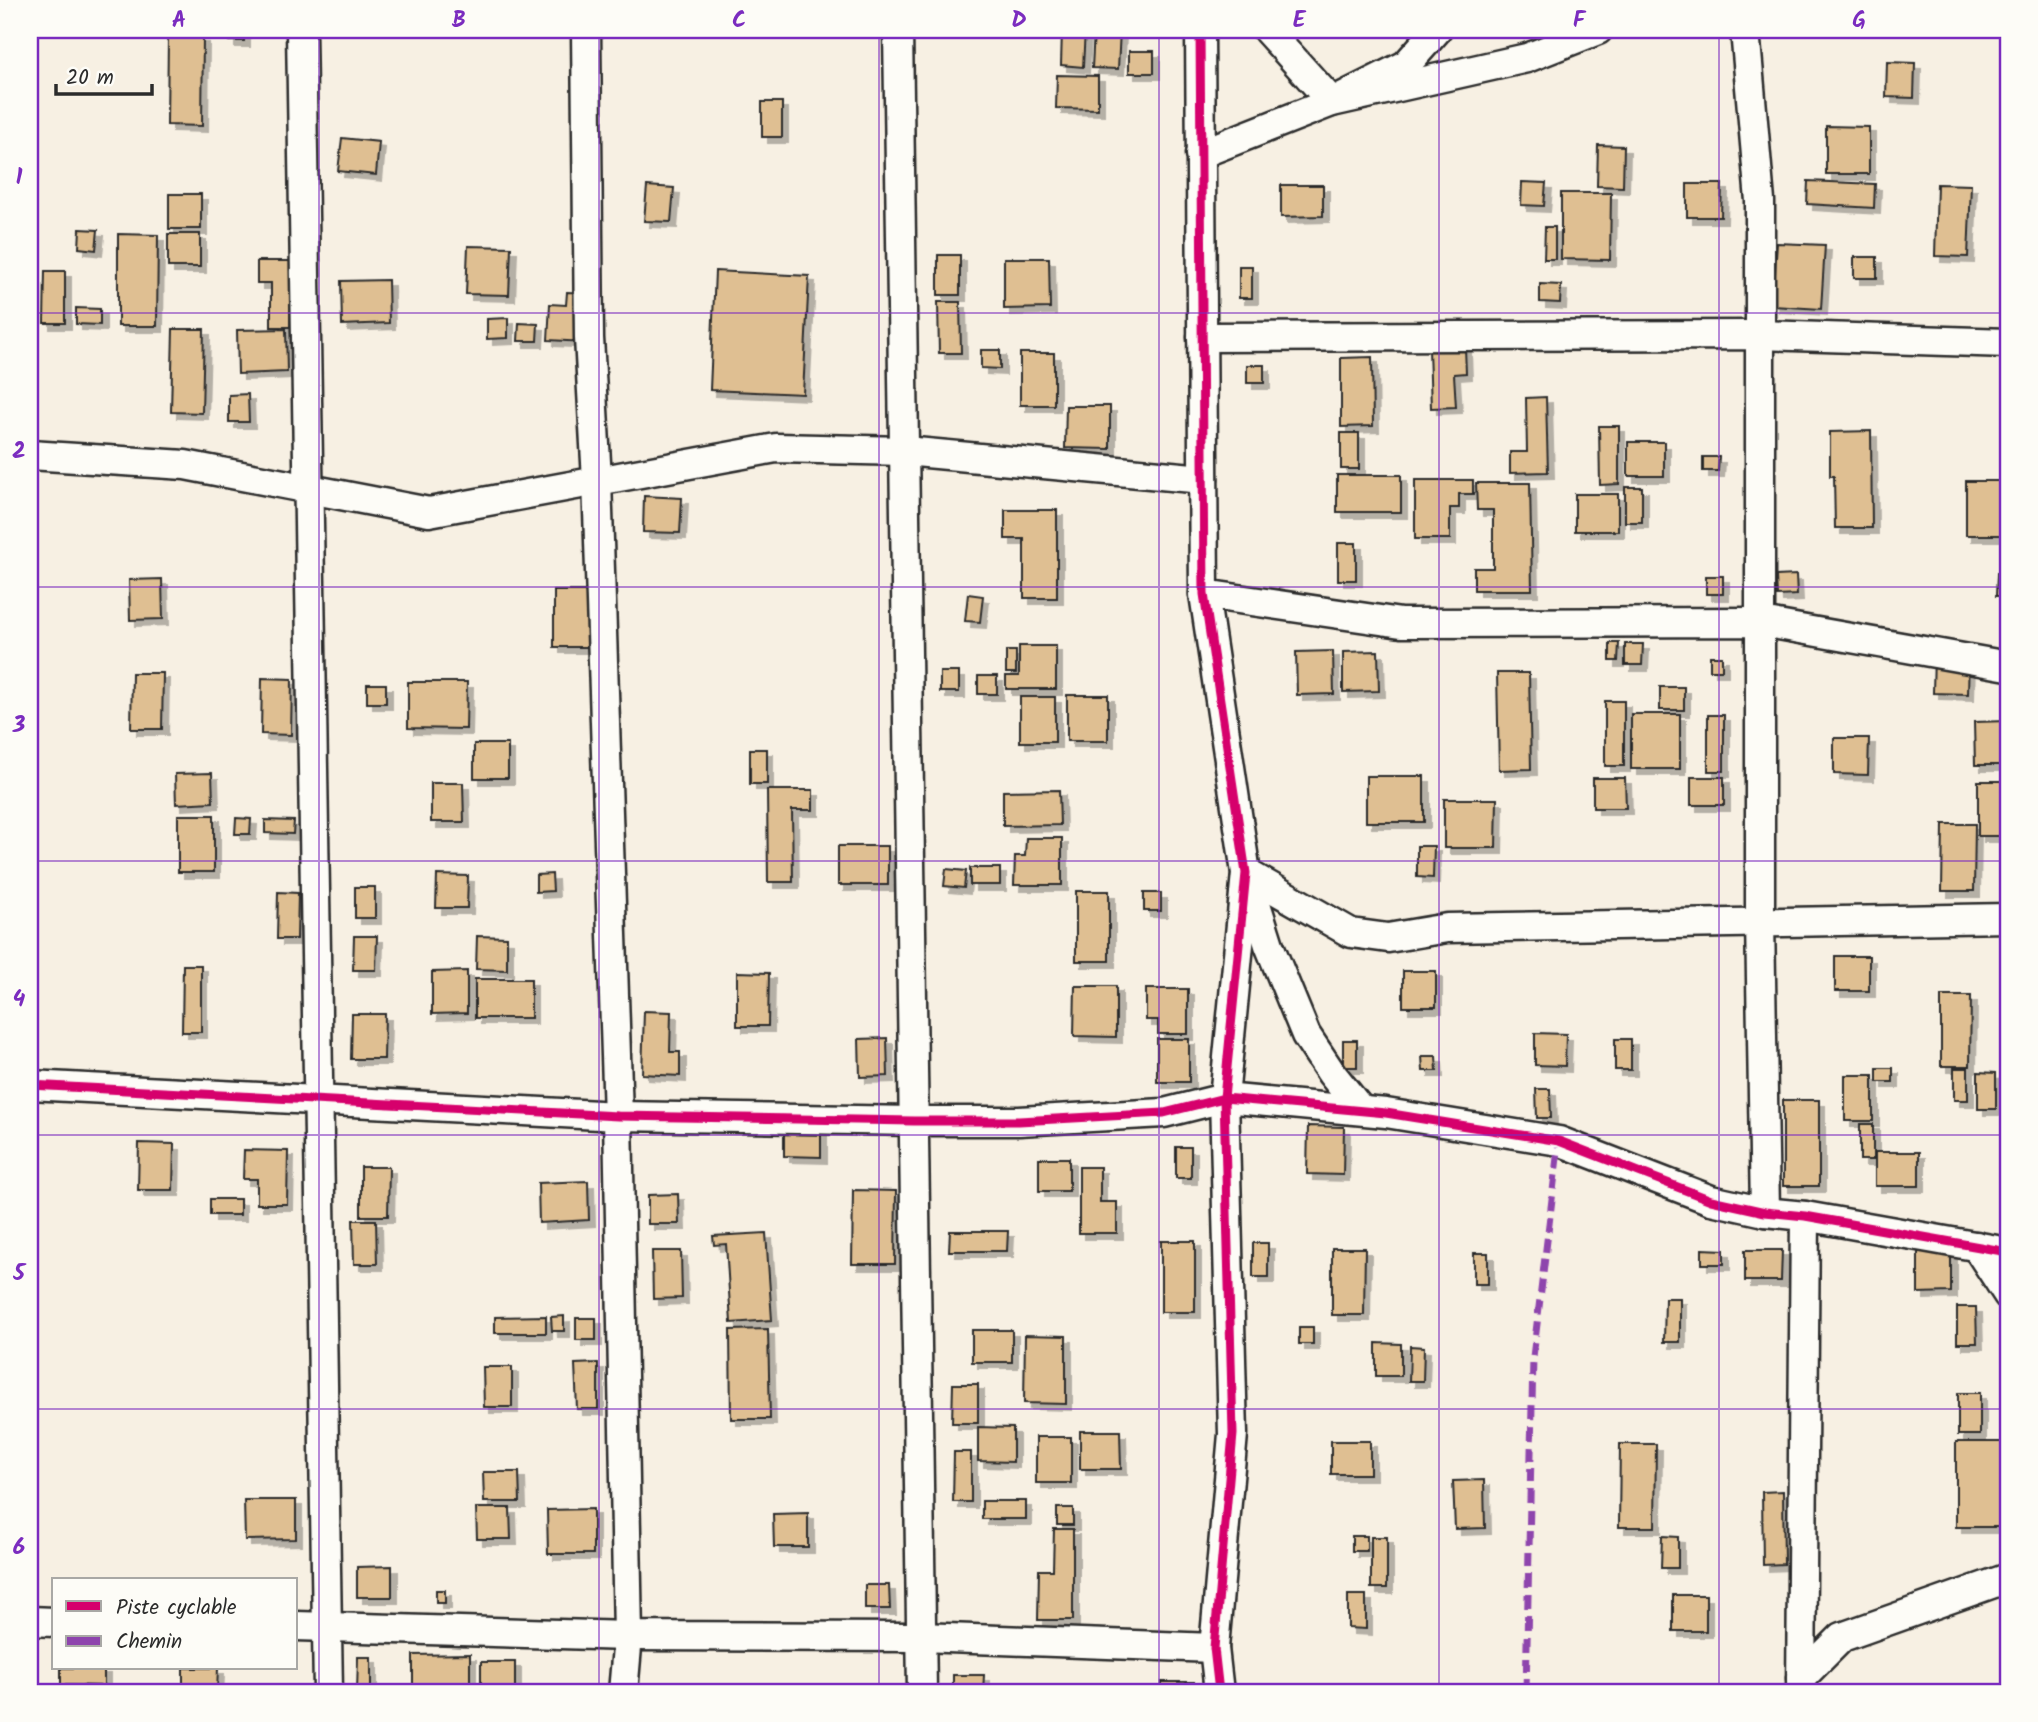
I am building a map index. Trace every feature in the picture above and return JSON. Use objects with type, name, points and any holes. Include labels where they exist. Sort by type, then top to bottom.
[{"type":"street","points":[[301,30],[328,1692]]},
{"type":"street","points":[[586,30],[589,338],[597,480],[618,1116],[628,1636],[623,1692]]},
{"type":"street","points":[[898,30],[922,1692]]},
{"type":"street","points":[[1200,30],[1204,594],[1246,873],[1269,945],[1306,1035],[1361,1111]]},
{"type":"street","points":[[1267,30],[1332,103]]},
{"type":"street","points":[[1200,154],[1332,103],[1406,65],[1437,30]]},
{"type":"street","points":[[1332,103],[1527,58],[1598,30]]},
{"type":"street","points":[[1745,30],[1760,201],[1760,920],[1765,1212]]},
{"type":"street","points":[[1202,337],[1759,335],[2008,343]]},
{"type":"street","points":[[30,455],[185,465],[429,512],[776,448],[905,451],[1203,479]]},
{"type":"street","points":[[1204,594],[1401,623],[1761,622],[2008,666]]},
{"type":"street","points":[[1246,873],[1351,933],[1388,938],[1447,928],[1760,920],[2008,918]]},
{"type":"street","points":[[1219,1692],[1214,1648],[1233,1434],[1224,1098],[1246,873]]},
{"type":"street","points":[[30,1085],[618,1116],[914,1121],[1019,1121],[1164,1113],[1224,1098],[1361,1111],[1559,1141],[1711,1200],[1765,1212],[1805,1216],[2008,1252]]},
{"type":"street","points":[[1801,1685],[1805,1216]]},
{"type":"street","points":[[1976,1246],[2008,1295]]},
{"type":"street","points":[[1801,1685],[1842,1637],[2008,1578]]},
{"type":"street","points":[[30,1621],[52,1622]]},
{"type":"street","points":[[298,1626],[628,1636],[921,1637],[1214,1648]]},
{"type":"building","points":[[229,30],[244,30],[244,41],[229,41]]},
{"type":"building","points":[[1062,30],[1085,30],[1083,67],[1061,65]]},
{"type":"building","points":[[1094,30],[1120,30],[1118,69],[1092,68]]},
{"type":"building","points":[[168,36],[203,37],[202,126],[167,125]]},
{"type":"building","points":[[1129,51],[1154,51],[1154,73],[1129,73]]},
{"type":"building","points":[[1887,62],[1915,63],[1914,98],[1886,97]]},
{"type":"building","points":[[1057,75],[1098,76],[1098,109],[1056,108]]},
{"type":"building","points":[[762,102],[782,102],[782,137],[762,137]]},
{"type":"building","points":[[1826,126],[1869,127],[1869,174],[1826,174]]},
{"type":"building","points":[[342,138],[379,142],[376,175],[338,171]]},
{"type":"building","points":[[1598,145],[1624,146],[1623,187],[1597,186]]},
{"type":"building","points":[[1808,181],[1875,184],[1874,208],[1807,204]]},
{"type":"building","points":[[1522,182],[1546,183],[1544,206],[1521,205]]},
{"type":"building","points":[[1687,184],[1722,184],[1721,217],[1687,217]]},
{"type":"building","points":[[1937,184],[1971,185],[1968,257],[1935,256]]},
{"type":"building","points":[[1281,185],[1323,185],[1323,216],[1281,217]]},
{"type":"building","points":[[647,186],[674,188],[671,222],[644,221]]},
{"type":"building","points":[[1561,193],[1611,193],[1610,260],[1561,259]]},
{"type":"building","points":[[169,194],[201,194],[201,229],[169,229]]},
{"type":"building","points":[[1545,227],[1555,227],[1555,259],[1544,259]]},
{"type":"building","points":[[80,229],[98,230],[96,250],[79,248]]},
{"type":"building","points":[[118,234],[158,235],[157,326],[118,326]]},
{"type":"building","points":[[168,234],[200,234],[200,267],[168,267]]},
{"type":"building","points":[[1777,243],[1825,245],[1821,309],[1773,306]]},
{"type":"building","points":[[468,246],[511,247],[509,295],[466,294]]},
{"type":"building","points":[[938,255],[960,255],[960,295],[938,295]]},
{"type":"building","points":[[1854,257],[1877,257],[1877,278],[1854,278]]},
{"type":"building","points":[[1004,258],[1049,258],[1050,308],[1004,309]]},
{"type":"building","points":[[257,261],[290,261],[290,327],[271,327],[271,283],[257,283]]},
{"type":"building","points":[[1239,266],[1252,266],[1252,298],[1239,298]]},
{"type":"building","points":[[45,271],[65,271],[65,323],[44,323]]},
{"type":"building","points":[[715,271],[809,276],[803,394],[710,390]]},
{"type":"building","points":[[388,280],[389,323],[342,325],[341,281]]},
{"type":"building","points":[[1540,284],[1561,285],[1560,303],[1540,302]]},
{"type":"building","points":[[567,292],[588,293],[586,342],[548,340],[550,304],[566,305]]},
{"type":"building","points":[[938,302],[960,302],[961,353],[939,353]]},
{"type":"building","points":[[76,308],[100,309],[100,325],[76,324]]},
{"type":"building","points":[[508,318],[508,338],[487,339],[487,319]]},
{"type":"building","points":[[519,323],[538,324],[537,341],[518,341]]},
{"type":"building","points":[[173,329],[204,329],[202,413],[171,412]]},
{"type":"building","points":[[286,329],[287,372],[238,374],[237,330]]},
{"type":"building","points":[[1465,347],[1466,373],[1454,374],[1456,407],[1431,408],[1429,349]]},
{"type":"building","points":[[981,350],[1000,350],[1000,369],[981,368]]},
{"type":"building","points":[[1020,353],[1054,353],[1054,405],[1020,405]]},
{"type":"building","points":[[1372,357],[1373,426],[1341,427],[1341,358]]},
{"type":"building","points":[[1247,365],[1264,365],[1264,383],[1247,383]]},
{"type":"building","points":[[248,394],[249,422],[229,422],[229,395]]},
{"type":"building","points":[[1546,397],[1548,472],[1510,473],[1510,452],[1527,452],[1526,398]]},
{"type":"building","points":[[1066,406],[1110,406],[1110,449],[1065,448]]},
{"type":"building","points":[[1599,426],[1619,426],[1619,484],[1600,485]]},
{"type":"building","points":[[1871,431],[1872,528],[1835,528],[1834,476],[1830,476],[1830,432]]},
{"type":"building","points":[[1341,433],[1359,433],[1359,469],[1341,469]]},
{"type":"building","points":[[1628,442],[1664,442],[1664,476],[1628,476]]},
{"type":"building","points":[[1703,457],[1719,457],[1718,471],[1703,471]]},
{"type":"building","points":[[1337,475],[1401,475],[1401,512],[1337,512]]},
{"type":"building","points":[[1415,480],[1473,480],[1473,494],[1459,494],[1459,508],[1450,508],[1450,539],[1415,539]]},
{"type":"building","points":[[1966,481],[2002,481],[2002,535],[1966,535]]},
{"type":"building","points":[[1476,483],[1530,483],[1532,590],[1474,590],[1474,568],[1493,568],[1493,510],[1477,510]]},
{"type":"building","points":[[1625,487],[1642,487],[1642,522],[1625,522]]},
{"type":"building","points":[[1575,494],[1618,494],[1618,531],[1575,531]]},
{"type":"building","points":[[644,496],[682,498],[680,533],[643,532]]},
{"type":"building","points":[[1005,510],[1057,510],[1057,598],[1024,598],[1024,539],[1005,539]]},
{"type":"building","points":[[1338,543],[1356,543],[1356,580],[1338,580]]},
{"type":"building","points":[[1997,573],[2008,574],[2008,596],[1996,596]]},
{"type":"building","points":[[1796,575],[1797,595],[1777,596],[1776,576]]},
{"type":"building","points":[[1706,576],[1723,576],[1723,594],[1706,594]]},
{"type":"building","points":[[162,579],[163,619],[130,620],[129,580]]},
{"type":"building","points":[[554,591],[590,591],[591,647],[554,647]]},
{"type":"building","points":[[968,594],[983,596],[980,622],[965,621]]},
{"type":"building","points":[[1610,643],[1619,643],[1618,661],[1610,661]]},
{"type":"building","points":[[1625,644],[1643,644],[1642,665],[1625,665]]},
{"type":"building","points":[[1019,646],[1056,646],[1056,689],[1006,689],[1006,676],[1019,676]]},
{"type":"building","points":[[1006,651],[1016,651],[1016,673],[1006,673]]},
{"type":"building","points":[[1333,651],[1334,694],[1297,695],[1296,652]]},
{"type":"building","points":[[1378,651],[1379,691],[1343,692],[1343,652]]},
{"type":"building","points":[[1934,655],[1969,657],[1968,694],[1933,693]]},
{"type":"building","points":[[1710,656],[1722,656],[1722,670],[1710,670]]},
{"type":"building","points":[[940,672],[959,672],[959,692],[940,692]]},
{"type":"building","points":[[132,673],[163,673],[162,729],[131,729]]},
{"type":"building","points":[[1497,673],[1529,673],[1531,769],[1499,770]]},
{"type":"building","points":[[978,676],[997,676],[997,694],[978,694]]},
{"type":"building","points":[[262,678],[292,679],[291,735],[261,734]]},
{"type":"building","points":[[408,682],[467,682],[466,729],[408,728]]},
{"type":"building","points":[[367,684],[386,684],[386,703],[367,703]]},
{"type":"building","points":[[1660,687],[1684,687],[1684,710],[1660,710]]},
{"type":"building","points":[[1067,695],[1108,695],[1108,741],[1067,741]]},
{"type":"building","points":[[1020,697],[1055,697],[1055,742],[1020,742]]},
{"type":"building","points":[[1605,701],[1624,701],[1624,766],[1605,766]]},
{"type":"building","points":[[1631,714],[1680,714],[1680,769],[1631,769]]},
{"type":"building","points":[[1708,715],[1724,715],[1724,771],[1708,771]]},
{"type":"building","points":[[2008,721],[2008,765],[1975,765],[1974,722]]},
{"type":"building","points":[[1834,738],[1869,738],[1868,775],[1834,774]]},
{"type":"building","points":[[474,744],[508,744],[508,778],[474,778]]},
{"type":"building","points":[[750,749],[767,749],[767,784],[750,784]]},
{"type":"building","points":[[212,773],[213,802],[176,804],[175,774]]},
{"type":"building","points":[[1366,776],[1424,776],[1424,822],[1366,822]]},
{"type":"building","points":[[1691,777],[1724,777],[1724,805],[1691,805]]},
{"type":"building","points":[[1593,778],[1625,778],[1626,808],[1593,808]]},
{"type":"building","points":[[1978,781],[2008,781],[2008,836],[1978,836]]},
{"type":"building","points":[[431,783],[463,783],[464,822],[431,822]]},
{"type":"building","points":[[767,790],[813,790],[813,810],[792,810],[793,882],[768,882]]},
{"type":"building","points":[[1059,790],[1060,825],[1003,826],[1003,791]]},
{"type":"building","points":[[1444,799],[1497,799],[1496,848],[1444,848]]},
{"type":"building","points":[[178,815],[214,815],[214,872],[178,872]]},
{"type":"building","points":[[236,818],[251,819],[250,834],[235,834]]},
{"type":"building","points":[[265,820],[294,821],[293,834],[265,833]]},
{"type":"building","points":[[1943,824],[1975,824],[1974,891],[1942,891]]},
{"type":"building","points":[[1026,838],[1062,838],[1062,885],[1014,885],[1015,856],[1025,856]]},
{"type":"building","points":[[838,846],[888,846],[888,885],[838,885]]},
{"type":"building","points":[[1417,846],[1434,846],[1433,878],[1417,877]]},
{"type":"building","points":[[970,868],[1000,868],[1000,885],[970,885]]},
{"type":"building","points":[[946,869],[966,871],[964,888],[944,886]]},
{"type":"building","points":[[552,874],[553,891],[536,892],[536,875]]},
{"type":"building","points":[[437,875],[468,876],[467,908],[436,908]]},
{"type":"building","points":[[355,887],[375,887],[375,918],[355,918]]},
{"type":"building","points":[[1076,891],[1109,891],[1109,961],[1076,961]]},
{"type":"building","points":[[278,892],[298,893],[297,939],[277,939]]},
{"type":"building","points":[[1144,893],[1161,893],[1161,911],[1144,911]]},
{"type":"building","points":[[354,936],[377,936],[376,970],[353,970]]},
{"type":"building","points":[[477,936],[507,937],[507,970],[476,969]]},
{"type":"building","points":[[1835,956],[1869,956],[1869,991],[1835,991]]},
{"type":"building","points":[[183,965],[201,965],[201,1032],[182,1032]]},
{"type":"building","points":[[467,971],[467,1013],[432,1014],[432,972]]},
{"type":"building","points":[[1403,971],[1436,971],[1436,1007],[1403,1007]]},
{"type":"building","points":[[737,972],[769,973],[768,1026],[737,1026]]},
{"type":"building","points":[[475,979],[531,979],[531,1018],[475,1018]]},
{"type":"building","points":[[1075,986],[1116,986],[1116,1037],[1074,1036]]},
{"type":"building","points":[[1146,989],[1188,989],[1188,1034],[1158,1034],[1158,1020],[1146,1020]]},
{"type":"building","points":[[1941,996],[1971,996],[1970,1066],[1941,1066]]},
{"type":"building","points":[[644,1011],[671,1012],[670,1052],[680,1052],[680,1076],[642,1074]]},
{"type":"building","points":[[352,1014],[385,1014],[384,1059],[351,1059]]},
{"type":"building","points":[[1535,1033],[1566,1034],[1565,1066],[1535,1065]]},
{"type":"building","points":[[887,1038],[888,1076],[860,1077],[859,1039]]},
{"type":"building","points":[[1157,1039],[1189,1039],[1189,1082],[1157,1082]]},
{"type":"building","points":[[1615,1039],[1631,1039],[1631,1070],[1615,1070]]},
{"type":"building","points":[[1343,1040],[1357,1040],[1357,1067],[1343,1067]]},
{"type":"building","points":[[1422,1056],[1436,1056],[1437,1071],[1423,1071]]},
{"type":"building","points":[[1877,1068],[1893,1068],[1893,1082],[1877,1082]]},
{"type":"building","points":[[1954,1068],[1968,1068],[1968,1100],[1954,1100]]},
{"type":"building","points":[[1978,1072],[1996,1073],[1996,1109],[1978,1109]]},
{"type":"building","points":[[1845,1075],[1873,1075],[1873,1121],[1845,1121]]},
{"type":"building","points":[[1536,1089],[1550,1089],[1551,1118],[1537,1118]]},
{"type":"building","points":[[1783,1100],[1819,1100],[1819,1186],[1783,1186]]},
{"type":"building","points":[[1860,1124],[1873,1124],[1873,1160],[1860,1160]]},
{"type":"building","points":[[1308,1126],[1344,1127],[1343,1175],[1307,1174]]},
{"type":"building","points":[[784,1131],[821,1131],[821,1157],[784,1156]]},
{"type":"building","points":[[139,1143],[174,1144],[173,1190],[138,1190]]},
{"type":"building","points":[[1176,1147],[1191,1147],[1191,1178],[1176,1178]]},
{"type":"building","points":[[244,1150],[288,1151],[287,1204],[257,1204],[257,1179],[243,1179]]},
{"type":"building","points":[[1875,1152],[1919,1152],[1919,1186],[1875,1186]]},
{"type":"building","points":[[1039,1158],[1069,1158],[1069,1191],[1039,1191]]},
{"type":"building","points":[[361,1167],[389,1167],[388,1216],[361,1216]]},
{"type":"building","points":[[1079,1167],[1100,1167],[1100,1202],[1117,1202],[1117,1233],[1079,1233]]},
{"type":"building","points":[[588,1181],[589,1220],[539,1223],[538,1183]]},
{"type":"building","points":[[853,1190],[896,1191],[895,1264],[852,1264]]},
{"type":"building","points":[[678,1194],[679,1224],[648,1224],[648,1195]]},
{"type":"building","points":[[210,1199],[240,1199],[240,1215],[210,1215]]},
{"type":"building","points":[[353,1220],[376,1220],[377,1264],[354,1264]]},
{"type":"building","points":[[950,1231],[1008,1231],[1007,1251],[949,1251]]},
{"type":"building","points":[[766,1233],[772,1320],[731,1323],[726,1244],[714,1245],[713,1236]]},
{"type":"building","points":[[1161,1241],[1195,1241],[1195,1312],[1161,1312]]},
{"type":"building","points":[[1253,1243],[1268,1243],[1268,1277],[1253,1277]]},
{"type":"building","points":[[1918,1245],[1951,1245],[1951,1292],[1918,1293]]},
{"type":"building","points":[[1332,1248],[1365,1248],[1364,1315],[1332,1315]]},
{"type":"building","points":[[1702,1249],[1724,1250],[1724,1264],[1702,1264]]},
{"type":"building","points":[[1745,1250],[1782,1250],[1781,1281],[1745,1281]]},
{"type":"building","points":[[652,1251],[681,1251],[682,1298],[653,1299]]},
{"type":"building","points":[[1474,1253],[1488,1253],[1488,1284],[1474,1284]]},
{"type":"building","points":[[1665,1298],[1680,1298],[1680,1342],[1664,1342]]},
{"type":"building","points":[[1957,1307],[1976,1307],[1977,1343],[1957,1343]]},
{"type":"building","points":[[546,1316],[546,1333],[495,1333],[495,1317]]},
{"type":"building","points":[[564,1316],[564,1331],[552,1331],[551,1317]]},
{"type":"building","points":[[576,1318],[596,1318],[596,1340],[576,1340]]},
{"type":"building","points":[[1299,1327],[1313,1327],[1313,1344],[1299,1344]]},
{"type":"building","points":[[768,1329],[770,1419],[731,1419],[730,1330]]},
{"type":"building","points":[[972,1330],[1012,1330],[1012,1362],[972,1362]]},
{"type":"building","points":[[1025,1335],[1066,1336],[1066,1404],[1024,1403]]},
{"type":"building","points":[[1376,1343],[1401,1344],[1401,1376],[1376,1376]]},
{"type":"building","points":[[1410,1346],[1424,1347],[1423,1381],[1409,1381]]},
{"type":"building","points":[[598,1363],[598,1409],[577,1409],[575,1364]]},
{"type":"building","points":[[483,1367],[512,1367],[512,1407],[484,1407]]},
{"type":"building","points":[[953,1384],[978,1384],[978,1423],[952,1423]]},
{"type":"building","points":[[1958,1393],[1980,1393],[1980,1435],[1958,1435]]},
{"type":"building","points":[[978,1427],[1013,1428],[1013,1462],[978,1461]]},
{"type":"building","points":[[1080,1431],[1120,1431],[1121,1469],[1080,1469]]},
{"type":"building","points":[[1036,1437],[1071,1437],[1071,1483],[1036,1483]]},
{"type":"building","points":[[1331,1441],[1370,1441],[1370,1474],[1331,1474]]},
{"type":"building","points":[[1956,1442],[2006,1442],[2006,1527],[1956,1527]]},
{"type":"building","points":[[1620,1444],[1656,1444],[1655,1527],[1619,1527]]},
{"type":"building","points":[[954,1452],[971,1452],[971,1502],[953,1502]]},
{"type":"building","points":[[483,1472],[519,1472],[520,1502],[484,1502]]},
{"type":"building","points":[[1484,1480],[1485,1528],[1455,1529],[1453,1481]]},
{"type":"building","points":[[1783,1491],[1784,1564],[1763,1565],[1762,1492]]},
{"type":"building","points":[[244,1500],[296,1500],[296,1539],[245,1540]]},
{"type":"building","points":[[982,1501],[1026,1501],[1026,1519],[982,1519]]},
{"type":"building","points":[[476,1508],[510,1508],[511,1539],[477,1539]]},
{"type":"building","points":[[1057,1508],[1073,1508],[1073,1525],[1057,1525]]},
{"type":"building","points":[[593,1509],[593,1554],[548,1554],[547,1510]]},
{"type":"building","points":[[808,1513],[808,1547],[774,1547],[773,1514]]},
{"type":"building","points":[[1054,1529],[1073,1529],[1073,1620],[1038,1620],[1039,1570],[1053,1570]]},
{"type":"building","points":[[1352,1536],[1367,1536],[1367,1551],[1352,1551]]},
{"type":"building","points":[[1662,1536],[1678,1537],[1678,1568],[1661,1568]]},
{"type":"building","points":[[1371,1537],[1387,1537],[1387,1588],[1371,1588]]},
{"type":"building","points":[[392,1566],[392,1597],[357,1597],[357,1567]]},
{"type":"building","points":[[865,1585],[889,1585],[890,1609],[865,1609]]},
{"type":"building","points":[[436,1590],[445,1590],[445,1603],[436,1603]]},
{"type":"building","points":[[1348,1595],[1366,1595],[1366,1629],[1348,1628]]},
{"type":"building","points":[[1673,1595],[1706,1595],[1706,1631],[1673,1631]]},
{"type":"building","points":[[470,1654],[470,1692],[413,1692],[413,1655]]},
{"type":"building","points":[[358,1657],[371,1657],[371,1692],[357,1692]]},
{"type":"building","points":[[481,1662],[515,1662],[515,1692],[481,1692]]},
{"type":"building","points":[[61,1670],[104,1670],[104,1686],[61,1685]]},
{"type":"building","points":[[183,1670],[218,1670],[217,1692],[183,1692]]},
{"type":"building","points":[[953,1675],[984,1675],[983,1692],[953,1692]]},
{"type":"building","points":[[1162,1682],[1194,1682],[1194,1692],[1162,1692]]},
{"type":"building","points":[[1664,1691],[1664,1692],[1632,1692]]},
{"type":"marked path","points":[[1526,1692],[1533,1357],[1559,1141]]},
{"type":"cycle path","points":[[1200,30],[1204,594],[1246,873],[1224,1098],[1233,1434],[1214,1648],[1219,1692]]},
{"type":"cycle path","points":[[30,1085],[618,1116],[914,1121],[1019,1121],[1164,1113],[1224,1098],[1386,1113],[1559,1141],[1711,1200],[1765,1212],[1805,1216],[2008,1252]]}]
